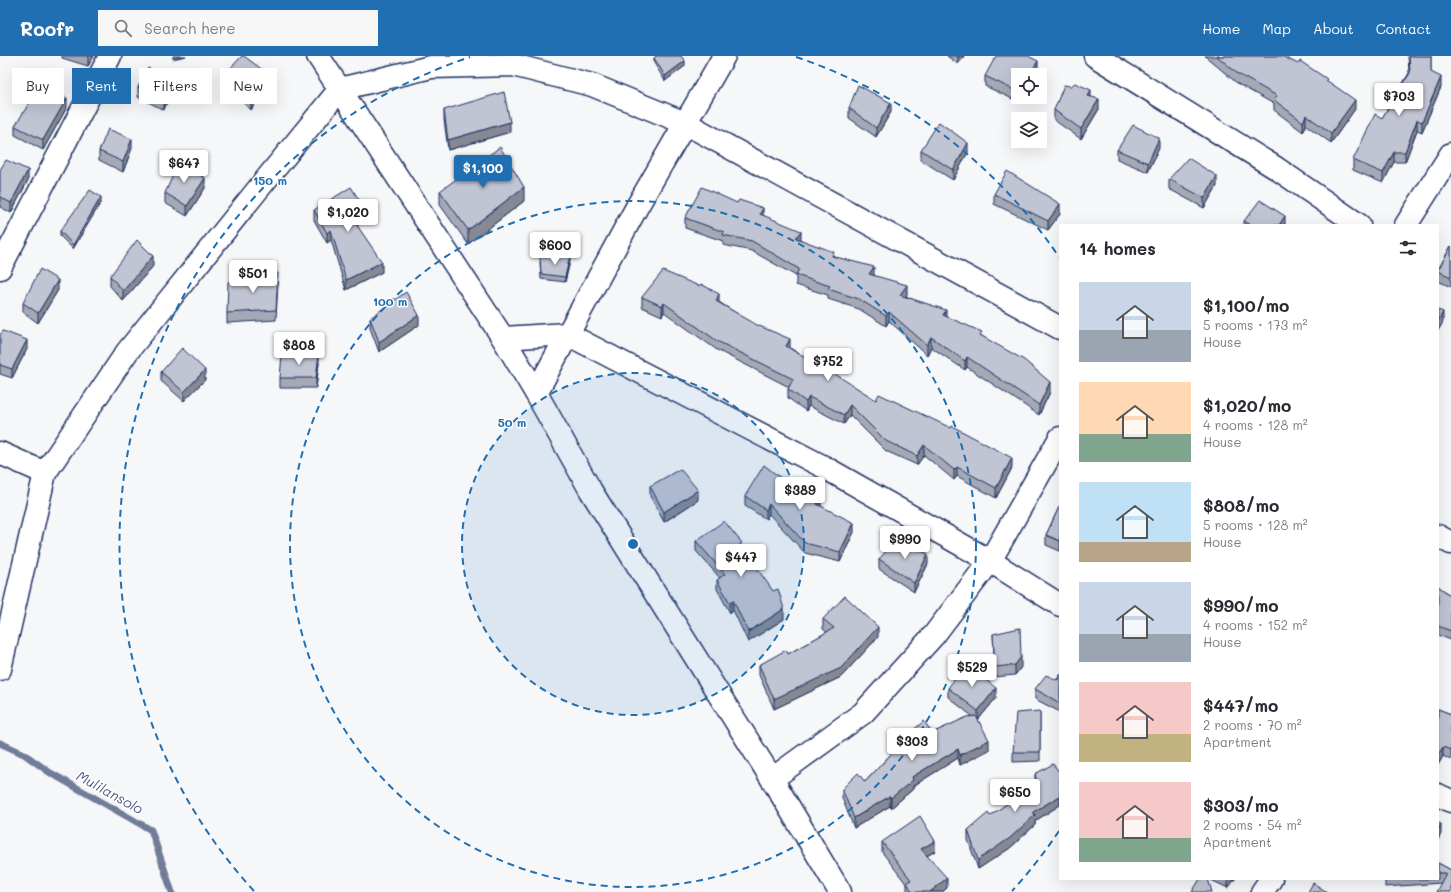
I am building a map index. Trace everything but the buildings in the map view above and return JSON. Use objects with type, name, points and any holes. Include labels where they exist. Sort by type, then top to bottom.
[{"type":"street","points":[[0,268],[110,56]]},
{"type":"street","points":[[318,56],[503,338],[591,491],[772,779],[840,892]]},
{"type":"street","points":[[536,393],[638,205],[724,56]]},
{"type":"street","points":[[1095,56],[1276,168],[1358,224]]},
{"type":"street","points":[[0,669],[45,473],[127,352],[340,89],[431,67],[513,65],[592,85],[685,123],[1059,327]]},
{"type":"street","points":[[1407,224],[1451,154]]},
{"type":"street","points":[[503,338],[567,334],[824,467],[990,561],[1059,604]]},
{"type":"street","points":[[772,779],[863,713],[934,635],[990,561],[1059,440]]},
{"type":"street","points":[[0,453],[45,473]]},
{"type":"street","points":[[1439,537],[1451,543]]},
{"type":"street","points":[[1439,795],[1451,801]]},
{"type":"street","points":[[1262,892],[1270,880]]},
{"type":"waterway","name":"Mulilansolo","points":[[0,743],[24,754],[49,772],[151,830],[172,892]]}]
